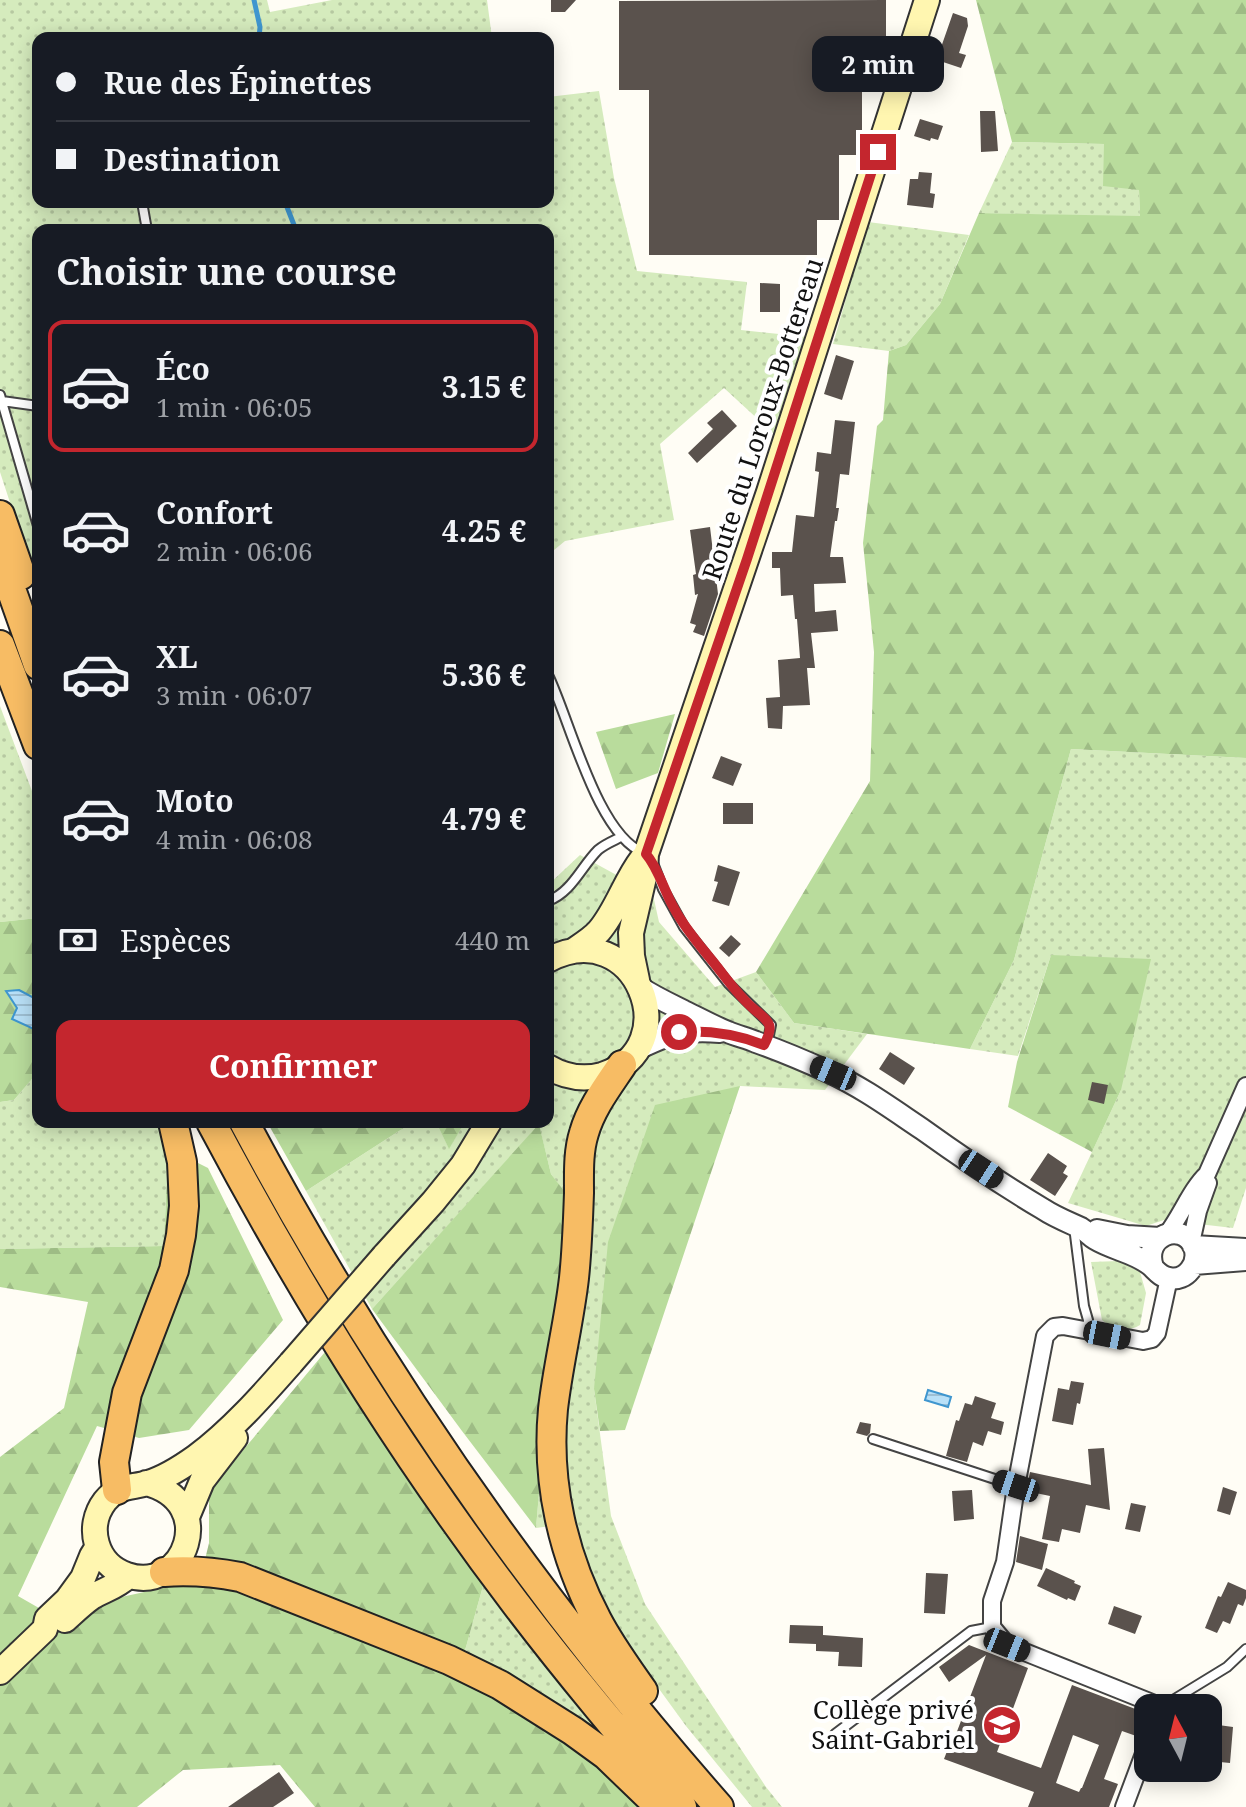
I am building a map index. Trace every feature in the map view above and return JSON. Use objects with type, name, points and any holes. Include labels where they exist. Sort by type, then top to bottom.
[{"type":"highway","points":[[0,515],[32,604]]},
{"type":"highway","points":[[0,558],[32,648]]},
{"type":"highway","points":[[0,645],[32,729]]},
{"type":"highway","points":[[629,1057],[593,1110],[583,1134],[574,1281],[553,1413],[553,1478],[564,1536],[585,1596],[628,1670],[686,1748],[689,1773]]},
{"type":"highway","points":[[117,1490],[114,1462],[127,1393],[174,1270],[181,1235],[184,1206],[182,1162],[174,1128]]},
{"type":"highway","points":[[214,1128],[329,1329],[425,1477],[525,1615],[682,1807]]},
{"type":"highway","points":[[247,1128],[327,1269],[392,1375],[492,1523],[579,1639],[719,1807]]},
{"type":"highway","points":[[164,1572],[209,1571],[240,1577],[449,1660],[500,1685],[573,1731],[606,1755],[660,1807]]},
{"type":"main road","name":"Route du Loroux-Bottereau","points":[[629,1057],[640,1042],[646,1022],[646,1007],[632,956],[631,933],[645,873],[646,854],[765,505],[927,0]]},
{"type":"main road","name":"Route du Loroux-Bottereau","points":[[573,951],[597,934],[646,854]]},
{"type":"main road","points":[[554,958],[573,951],[608,955],[625,966],[639,984]]},
{"type":"main road","points":[[554,1076],[591,1077],[608,1072],[629,1057]]},
{"type":"main road","points":[[146,1483],[172,1494],[187,1517],[188,1533],[185,1549],[176,1562],[164,1572],[140,1578],[115,1570],[97,1548],[95,1522],[107,1498],[131,1484],[166,1476],[197,1457],[267,1391],[433,1202],[463,1165],[485,1128]]},
{"type":"main road","points":[[463,1165],[503,1128]]},
{"type":"main road","points":[[187,1517],[202,1481],[267,1391]]},
{"type":"main road","points":[[5,1667],[45,1629],[47,1619],[67,1600],[83,1578],[97,1548]]},
{"type":"main road","points":[[45,1629],[56,1628],[83,1603],[128,1576]]},
{"type":"street","points":[[639,984],[653,996],[730,1033],[833,1073],[1019,1194],[1095,1239],[1134,1255],[1175,1279],[1187,1274],[1198,1211],[1208,1183],[1207,1174]]},
{"type":"street","points":[[629,1057],[679,1032],[730,1033]]},
{"type":"street","points":[[1134,1696],[1007,1645],[992,1627],[992,1601],[1005,1562],[1016,1486],[1045,1336],[1054,1327],[1063,1326],[1143,1341],[1152,1339],[1157,1333],[1161,1272],[1151,1251],[1179,1218],[1207,1174],[1246,1086]]},
{"type":"street","points":[[1079,1228],[1127,1236],[1180,1235],[1193,1251],[1246,1260]]},
{"type":"street","points":[[1193,1251],[1246,1249]]},
{"type":"street","points":[[1124,1807],[1134,1780]]},
{"type":"lane","points":[[32,405],[1,398],[32,505]]},
{"type":"lane","points":[[554,689],[599,802],[621,837],[635,850],[646,854],[655,865],[663,889],[684,927],[729,984],[771,1025],[764,1045]]},
{"type":"lane","points":[[554,702],[559,700]]},
{"type":"lane","points":[[554,899],[566,890],[601,848],[621,837]]},
{"type":"lane","points":[[1079,1228],[1087,1331]]},
{"type":"lane","points":[[873,1439],[1016,1486]]},
{"type":"lane","points":[[835,1734],[971,1631],[992,1627]]},
{"type":"lane","points":[[1182,1694],[1227,1667],[1246,1649]]},
{"type":"green space","points":[[0,0],[267,0],[270,12],[332,0],[487,0],[491,32],[32,32],[32,208],[554,208],[554,96],[599,91],[614,178],[637,271],[747,282],[741,330],[808,337],[774,434],[724,388],[660,444],[674,520],[565,541],[554,550],[554,224],[32,224],[32,570],[0,472]]},
{"type":"green space","points":[[976,0],[1246,0],[1246,758],[1071,749],[1014,960],[970,1049],[794,1023],[756,972],[870,781],[874,652],[863,543],[877,426],[883,420],[889,351],[906,345],[940,304],[979,213],[1140,216],[1139,190],[1103,186],[1104,144],[1012,142]]},
{"type":"green space","points":[[1012,142],[1104,144],[1139,190],[1140,217],[979,213]]},
{"type":"green space","points":[[868,222],[969,235],[940,304],[906,345],[889,351],[833,344]]},
{"type":"green space","points":[[0,706],[32,791],[32,919],[0,922]]},
{"type":"green space","points":[[675,714],[658,773],[616,789],[596,732]]},
{"type":"green space","points":[[1071,749],[1246,758],[1246,1188],[1233,1228],[1164,1220],[1146,1226],[1068,1203],[1121,1090],[1051,955],[1018,1056],[970,1049],[1014,960]]},
{"type":"green space","points":[[580,855],[653,895],[659,922],[715,987],[756,972],[794,1023],[867,1034],[825,1090],[740,1086],[594,1389],[611,1516],[645,1604],[782,1807],[752,1807],[686,1726],[606,1616],[573,1523],[536,1528],[568,1197],[551,1174],[540,1128],[554,1128],[554,879]]},
{"type":"green space","points":[[32,919],[32,997],[19,990],[7,991],[18,1009],[12,1019],[32,1028],[32,1079],[14,1100],[0,1102],[0,922]]},
{"type":"green space","points":[[1051,955],[1151,959],[1121,1090],[1092,1152],[1008,1107],[1017,1062]]},
{"type":"green space","points":[[32,1079],[32,1128],[162,1128],[168,1148],[164,1246],[0,1249],[0,1102],[14,1100]]},
{"type":"green space","points":[[740,1086],[625,1430],[600,1431],[594,1389],[608,1242],[655,1105]]},
{"type":"green space","points":[[270,1128],[404,1128],[306,1191]]},
{"type":"green space","points":[[404,1128],[439,1128],[449,1148],[461,1128],[536,1128],[372,1309],[306,1191]]},
{"type":"green space","points":[[439,1128],[461,1128],[449,1149]]},
{"type":"green space","points":[[535,1128],[540,1128],[551,1174],[568,1196],[566,1277],[551,1354],[536,1528],[462,1431],[372,1309]]},
{"type":"green space","points":[[168,1148],[208,1168],[283,1320],[189,1430],[139,1438],[97,1426],[18,1596],[72,1627],[112,1599],[200,1580],[209,1543],[209,1491],[325,1352],[483,1586],[466,1647],[455,1672],[582,1750],[649,1807],[315,1807],[280,1765],[183,1770],[137,1807],[0,1807],[0,1457],[64,1408],[88,1302],[0,1287],[0,1249],[164,1246]]},
{"type":"green space","points":[[1119,1261],[1140,1272],[1146,1293],[1140,1325],[1130,1329],[1115,1328],[1102,1320],[1091,1262]]},
{"type":"green space","points":[[483,1586],[623,1754],[455,1672],[466,1647]]},
{"type":"water","points":[[19,990],[32,997],[32,1028],[12,1019],[17,1008],[6,991]]},
{"type":"water","points":[[928,1390],[951,1397],[948,1407],[925,1400]]},
{"type":"building","points":[[551,0],[576,0],[565,12],[551,12]]},
{"type":"building","points":[[886,0],[886,49],[862,49],[862,153],[839,155],[839,220],[817,220],[817,255],[649,255],[649,90],[619,90],[619,1]]},
{"type":"building","points":[[953,13],[967,18],[968,26],[959,53],[966,55],[961,68],[943,62],[944,57],[938,56]]},
{"type":"building","points":[[980,111],[995,111],[998,151],[981,152]]},
{"type":"building","points":[[920,119],[943,126],[938,140],[914,136]]},
{"type":"building","points":[[919,172],[932,173],[930,193],[935,194],[933,208],[907,205],[910,179],[918,179]]},
{"type":"building","points":[[760,283],[780,284],[780,312],[760,312]]},
{"type":"building","points":[[836,355],[854,361],[842,400],[824,394]]},
{"type":"building","points":[[722,410],[737,426],[697,463],[688,453],[713,429],[707,423]]},
{"type":"building","points":[[835,420],[855,422],[849,475],[840,474],[836,508],[839,508],[830,557],[843,557],[846,583],[814,584],[815,612],[836,610],[838,631],[811,633],[815,668],[807,668],[810,705],[783,706],[782,729],[768,728],[766,698],[780,697],[778,660],[800,658],[793,595],[781,596],[780,568],[772,568],[772,552],[792,552],[796,515],[814,517],[819,472],[815,471],[817,452],[831,454]]},
{"type":"building","points":[[710,527],[718,594],[704,636],[693,632],[696,625],[690,623],[698,594],[695,595],[693,575],[696,574],[690,530]]},
{"type":"building","points":[[721,756],[742,764],[733,786],[712,778]]},
{"type":"building","points":[[723,803],[753,803],[753,824],[723,824]]},
{"type":"building","points":[[718,865],[740,872],[729,906],[712,901],[718,882],[714,881]]},
{"type":"building","points":[[731,935],[741,944],[729,957],[719,948]]},
{"type":"building","points":[[890,1052],[915,1068],[904,1085],[879,1069]]},
{"type":"building","points":[[1092,1082],[1108,1085],[1104,1104],[1088,1100]]},
{"type":"building","points":[[1048,1153],[1067,1166],[1063,1173],[1068,1176],[1055,1196],[1030,1180]]},
{"type":"building","points":[[1071,1381],[1084,1383],[1073,1425],[1052,1421],[1058,1388],[1069,1390]]},
{"type":"building","points":[[975,1396],[996,1403],[991,1418],[1004,1422],[1001,1435],[988,1431],[983,1446],[973,1442],[967,1462],[946,1456],[956,1420],[959,1421],[965,1403],[972,1405]]},
{"type":"building","points":[[860,1422],[871,1424],[867,1436],[856,1433]]},
{"type":"building","points":[[1104,1448],[1110,1510],[1086,1505],[1080,1533],[1062,1529],[1059,1542],[1042,1539],[1050,1496],[1026,1491],[1027,1485],[1037,1484],[1028,1482],[1030,1472],[1091,1485],[1088,1449]]},
{"type":"building","points":[[1223,1487],[1237,1492],[1230,1515],[1217,1511]]},
{"type":"building","points":[[972,1490],[974,1519],[954,1521],[952,1491]]},
{"type":"building","points":[[1131,1503],[1146,1506],[1140,1532],[1125,1529]]},
{"type":"building","points":[[1020,1536],[1048,1544],[1042,1570],[1016,1562]]},
{"type":"building","points":[[1046,1568],[1081,1586],[1075,1601],[1037,1586]]},
{"type":"building","points":[[926,1573],[948,1574],[945,1614],[924,1613]]},
{"type":"building","points":[[1228,1582],[1246,1590],[1246,1598],[1243,1606],[1238,1604],[1230,1624],[1223,1621],[1217,1633],[1205,1628],[1218,1596],[1221,1597]]},
{"type":"building","points":[[1114,1606],[1142,1616],[1135,1634],[1108,1624]]},
{"type":"building","points":[[790,1625],[823,1626],[823,1635],[863,1638],[862,1667],[838,1666],[839,1652],[816,1651],[816,1644],[789,1643]]},
{"type":"building","points":[[969,1645],[1028,1668],[997,1752],[1041,1768],[1072,1685],[1134,1708],[1134,1735],[1122,1731],[1104,1779],[1118,1784],[1109,1807],[1028,1807],[1034,1792],[944,1759],[986,1655],[949,1682],[939,1667]],"holes":[[[1073,1735],[1099,1745],[1079,1792],[1056,1783]]]},
{"type":"building","points":[[1222,1726],[1233,1727],[1230,1763],[1222,1762]]},
{"type":"building","points":[[279,1772],[294,1793],[273,1807],[228,1807]]},
{"type":"waterway","points":[[254,0],[260,32]]},
{"type":"waterway","points":[[287,208],[294,224]]},
{"type":"place","name":"Collège privé Saint-Gabriel","points":[[1002,1725]]},
{"type":"route","points":[[679,1032],[730,1033],[764,1045],[771,1029],[765,1018],[729,984],[684,927],[663,889],[655,865],[646,854],[747,559],[878,152]]}]
